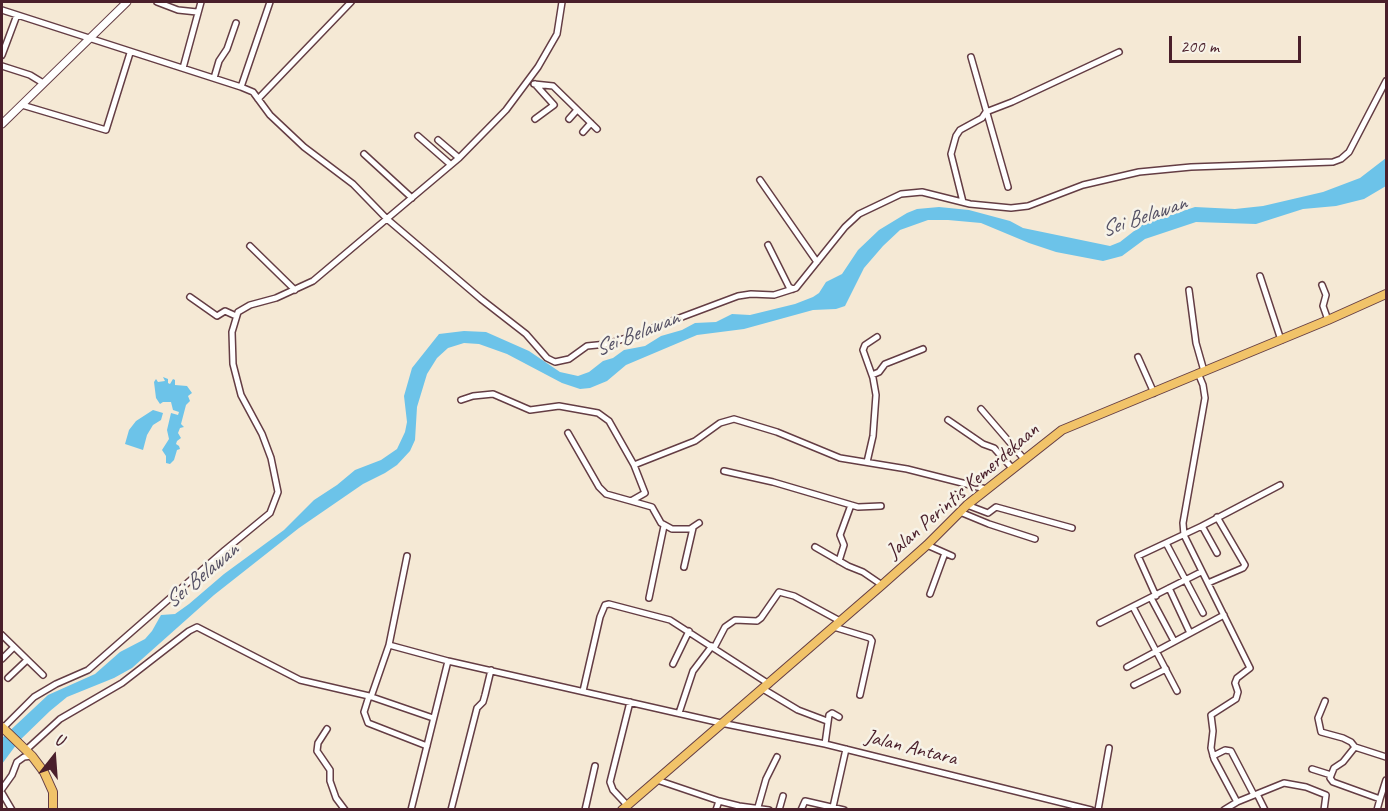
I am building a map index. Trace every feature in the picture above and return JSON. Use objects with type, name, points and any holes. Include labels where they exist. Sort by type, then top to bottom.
[{"type":"main road","name":"Jalan Perintis Kemerdekaan","points":[[625,807],[882,585],[968,505],[1012,468],[1067,427],[1154,393],[1386,294]]},
{"type":"main road","points":[[2,728],[27,751],[48,778],[53,792],[53,810]]},
{"type":"street","points":[[2,124],[127,2]]},
{"type":"street","points":[[157,2],[178,10],[197,12]]},
{"type":"street","points":[[183,68],[201,2]]},
{"type":"street","points":[[241,87],[270,2]]},
{"type":"street","points":[[258,99],[351,2]]},
{"type":"street","points":[[2,728],[34,697],[88,670],[272,510],[278,490],[271,458],[262,434],[239,390],[232,364],[232,332],[236,316],[243,308],[295,290],[325,272],[459,158],[506,110],[529,79],[557,34],[562,2]]},
{"type":"street","points":[[2,10],[253,92],[270,115],[304,147],[353,184],[387,219],[526,334],[547,358],[555,362],[569,359],[587,346],[607,344],[626,338],[738,296],[774,295],[793,289],[801,283],[845,227],[859,214],[901,194],[921,192],[963,202],[1003,207],[1028,206],[1107,178],[1164,168],[1333,162],[1349,152],[1386,81]]},
{"type":"street","points":[[2,55],[17,15]]},
{"type":"street","points":[[214,78],[236,23]]},
{"type":"street","points":[[963,202],[951,154],[957,132],[981,118],[986,112],[1022,98],[1119,52]]},
{"type":"street","points":[[22,105],[106,130],[130,53]]},
{"type":"street","points":[[971,57],[1008,187]]},
{"type":"street","points":[[2,66],[43,82]]},
{"type":"street","points":[[529,79],[554,105],[535,119]]},
{"type":"street","points":[[534,84],[553,86],[597,129]]},
{"type":"street","points":[[569,119],[578,110]]},
{"type":"street","points":[[583,132],[591,123]]},
{"type":"street","points":[[418,136],[450,165]]},
{"type":"street","points":[[438,140],[459,158]]},
{"type":"street","points":[[364,154],[412,198]]},
{"type":"street","points":[[760,180],[817,262]]},
{"type":"street","points":[[768,245],[789,287],[793,289]]},
{"type":"street","points":[[250,246],[295,290]]},
{"type":"street","points":[[1260,276],[1281,340]]},
{"type":"street","points":[[1322,285],[1326,295],[1323,306],[1328,320]]},
{"type":"street","points":[[1189,290],[1205,398],[1183,523],[1184,535],[1250,668],[1237,678],[1235,683],[1239,692],[1236,699],[1211,715],[1213,756],[1237,802]]},
{"type":"street","points":[[190,297],[217,316],[225,311],[236,316]]},
{"type":"street","points":[[867,462],[876,395],[863,350],[865,345],[877,337]]},
{"type":"street","points":[[872,375],[879,372],[885,364],[922,349]]},
{"type":"street","points":[[1138,357],[1154,393]]},
{"type":"street","points":[[461,400],[493,394],[530,410],[557,406],[598,412],[607,417],[634,465],[645,492],[631,501]]},
{"type":"street","points":[[981,409],[1024,459]]},
{"type":"street","points":[[634,465],[695,441],[720,423],[734,419],[777,432],[840,458],[907,469],[988,490]]},
{"type":"street","points":[[948,420],[983,444],[994,448],[1012,468]]},
{"type":"street","points":[[568,434],[601,490],[610,496],[651,507],[664,526],[678,531],[693,528],[699,523]]},
{"type":"street","points":[[724,471],[773,482],[850,505],[865,508],[881,506]]},
{"type":"street","points":[[1173,641],[1138,558],[1140,555],[1280,485]]},
{"type":"street","points":[[839,561],[844,545],[840,535],[850,505]]},
{"type":"street","points":[[968,505],[988,513],[996,507],[1072,528]]},
{"type":"street","points":[[960,512],[996,527],[1035,539]]},
{"type":"street","points":[[1208,583],[1243,568],[1245,565],[1217,517]]},
{"type":"street","points":[[649,598],[664,526]]},
{"type":"street","points":[[1202,526],[1217,553]]},
{"type":"street","points":[[684,567],[693,528]]},
{"type":"street","points":[[1166,543],[1203,614]]},
{"type":"street","points":[[927,545],[952,556]]},
{"type":"street","points":[[815,547],[863,572],[882,585]]},
{"type":"street","points":[[930,594],[945,553]]},
{"type":"street","points":[[407,556],[389,645],[364,712],[368,723],[427,746]]},
{"type":"street","points":[[1100,623],[1202,572]]},
{"type":"street","points":[[1169,588],[1190,633]]},
{"type":"street","points":[[679,713],[693,671],[713,647],[725,627],[735,620],[757,621],[764,615],[779,592],[794,596],[836,624],[872,640],[860,695]]},
{"type":"street","points":[[583,691],[594,640],[605,605],[609,604],[666,619],[689,631],[798,710],[827,721]]},
{"type":"street","points":[[1133,607],[1177,691]]},
{"type":"street","points":[[1127,667],[1224,615]]},
{"type":"street","points":[[12,810],[2,791],[17,762],[24,757],[27,751],[60,719],[122,683],[197,627],[300,680],[370,697],[434,718]]},
{"type":"street","points":[[673,664],[689,631]]},
{"type":"street","points":[[2,635],[43,675]]},
{"type":"street","name":"Jalan Antara","points":[[389,645],[448,661],[721,723],[825,744],[1091,810]]},
{"type":"street","points":[[2,659],[14,647]]},
{"type":"street","points":[[8,678],[27,660]]},
{"type":"street","points":[[411,810],[448,661]]},
{"type":"street","points":[[1134,685],[1166,669]]},
{"type":"street","points":[[451,810],[477,708],[483,702],[491,670]]},
{"type":"street","points":[[1325,701],[1318,718],[1322,732],[1343,738],[1355,747],[1386,756]]},
{"type":"street","points":[[625,807],[610,782],[630,702]]},
{"type":"street","points":[[825,744],[830,713],[839,717]]},
{"type":"street","points":[[327,729],[318,743],[317,751],[330,770],[330,781],[336,798],[345,810]]},
{"type":"street","points":[[1323,810],[1334,768],[1343,762],[1355,747]]},
{"type":"street","points":[[1098,810],[1109,748]]},
{"type":"street","points":[[833,807],[846,749]]},
{"type":"street","points":[[1213,756],[1225,750],[1231,751],[1265,810]]},
{"type":"street","points":[[758,807],[766,779],[777,757]]},
{"type":"street","points":[[585,810],[595,766]]},
{"type":"street","points":[[1312,769],[1380,799]]},
{"type":"street","points":[[657,780],[719,801],[769,810]]},
{"type":"street","points":[[1377,810],[1386,780]]},
{"type":"street","points":[[1224,810],[1237,802],[1284,783],[1306,787],[1326,795]]},
{"type":"street","points":[[779,810],[783,796]]},
{"type":"street","points":[[716,810],[719,801]]},
{"type":"street","points":[[801,810],[805,801],[844,810]]},
{"type":"water","name":"Sei Belawan","points":[[1386,158],[1386,186],[1364,199],[1336,206],[1303,209],[1256,224],[1196,222],[1145,239],[1122,256],[1103,261],[1056,252],[981,223],[928,220],[900,230],[883,246],[864,268],[845,306],[836,309],[813,310],[744,329],[697,335],[626,365],[607,381],[590,388],[580,389],[562,383],[507,354],[479,344],[464,343],[448,348],[437,358],[427,374],[417,407],[415,440],[410,451],[397,465],[363,484],[299,528],[214,595],[132,668],[67,697],[19,741],[2,764],[2,738],[48,695],[95,674],[120,652],[145,639],[161,615],[175,614],[284,530],[314,500],[355,470],[381,460],[397,449],[407,422],[404,396],[412,368],[439,334],[464,331],[486,332],[529,351],[560,372],[578,376],[589,372],[603,361],[613,358],[624,350],[645,346],[661,336],[682,330],[695,323],[716,322],[732,314],[750,315],[813,297],[819,293],[826,282],[842,274],[858,250],[879,230],[917,209],[939,207],[969,210],[1010,221],[1023,228],[1110,246],[1120,242],[1143,224],[1195,207],[1235,209],[1263,206],[1323,192],[1360,178]]},
{"type":"water","points":[[163,377],[168,379],[170,384],[173,379],[175,385],[187,386],[192,393],[188,396],[190,401],[186,405],[181,424],[184,427],[180,428],[178,433],[181,438],[176,444],[180,449],[177,450],[170,464],[166,463],[166,456],[162,450],[169,439],[167,430],[171,413],[178,415],[179,412],[173,410],[171,402],[160,404],[156,398],[154,382],[156,379],[158,382],[165,381]]},
{"type":"water","points":[[153,410],[163,413],[161,420],[153,425],[147,435],[143,450],[125,444],[129,430],[136,421]]}]
